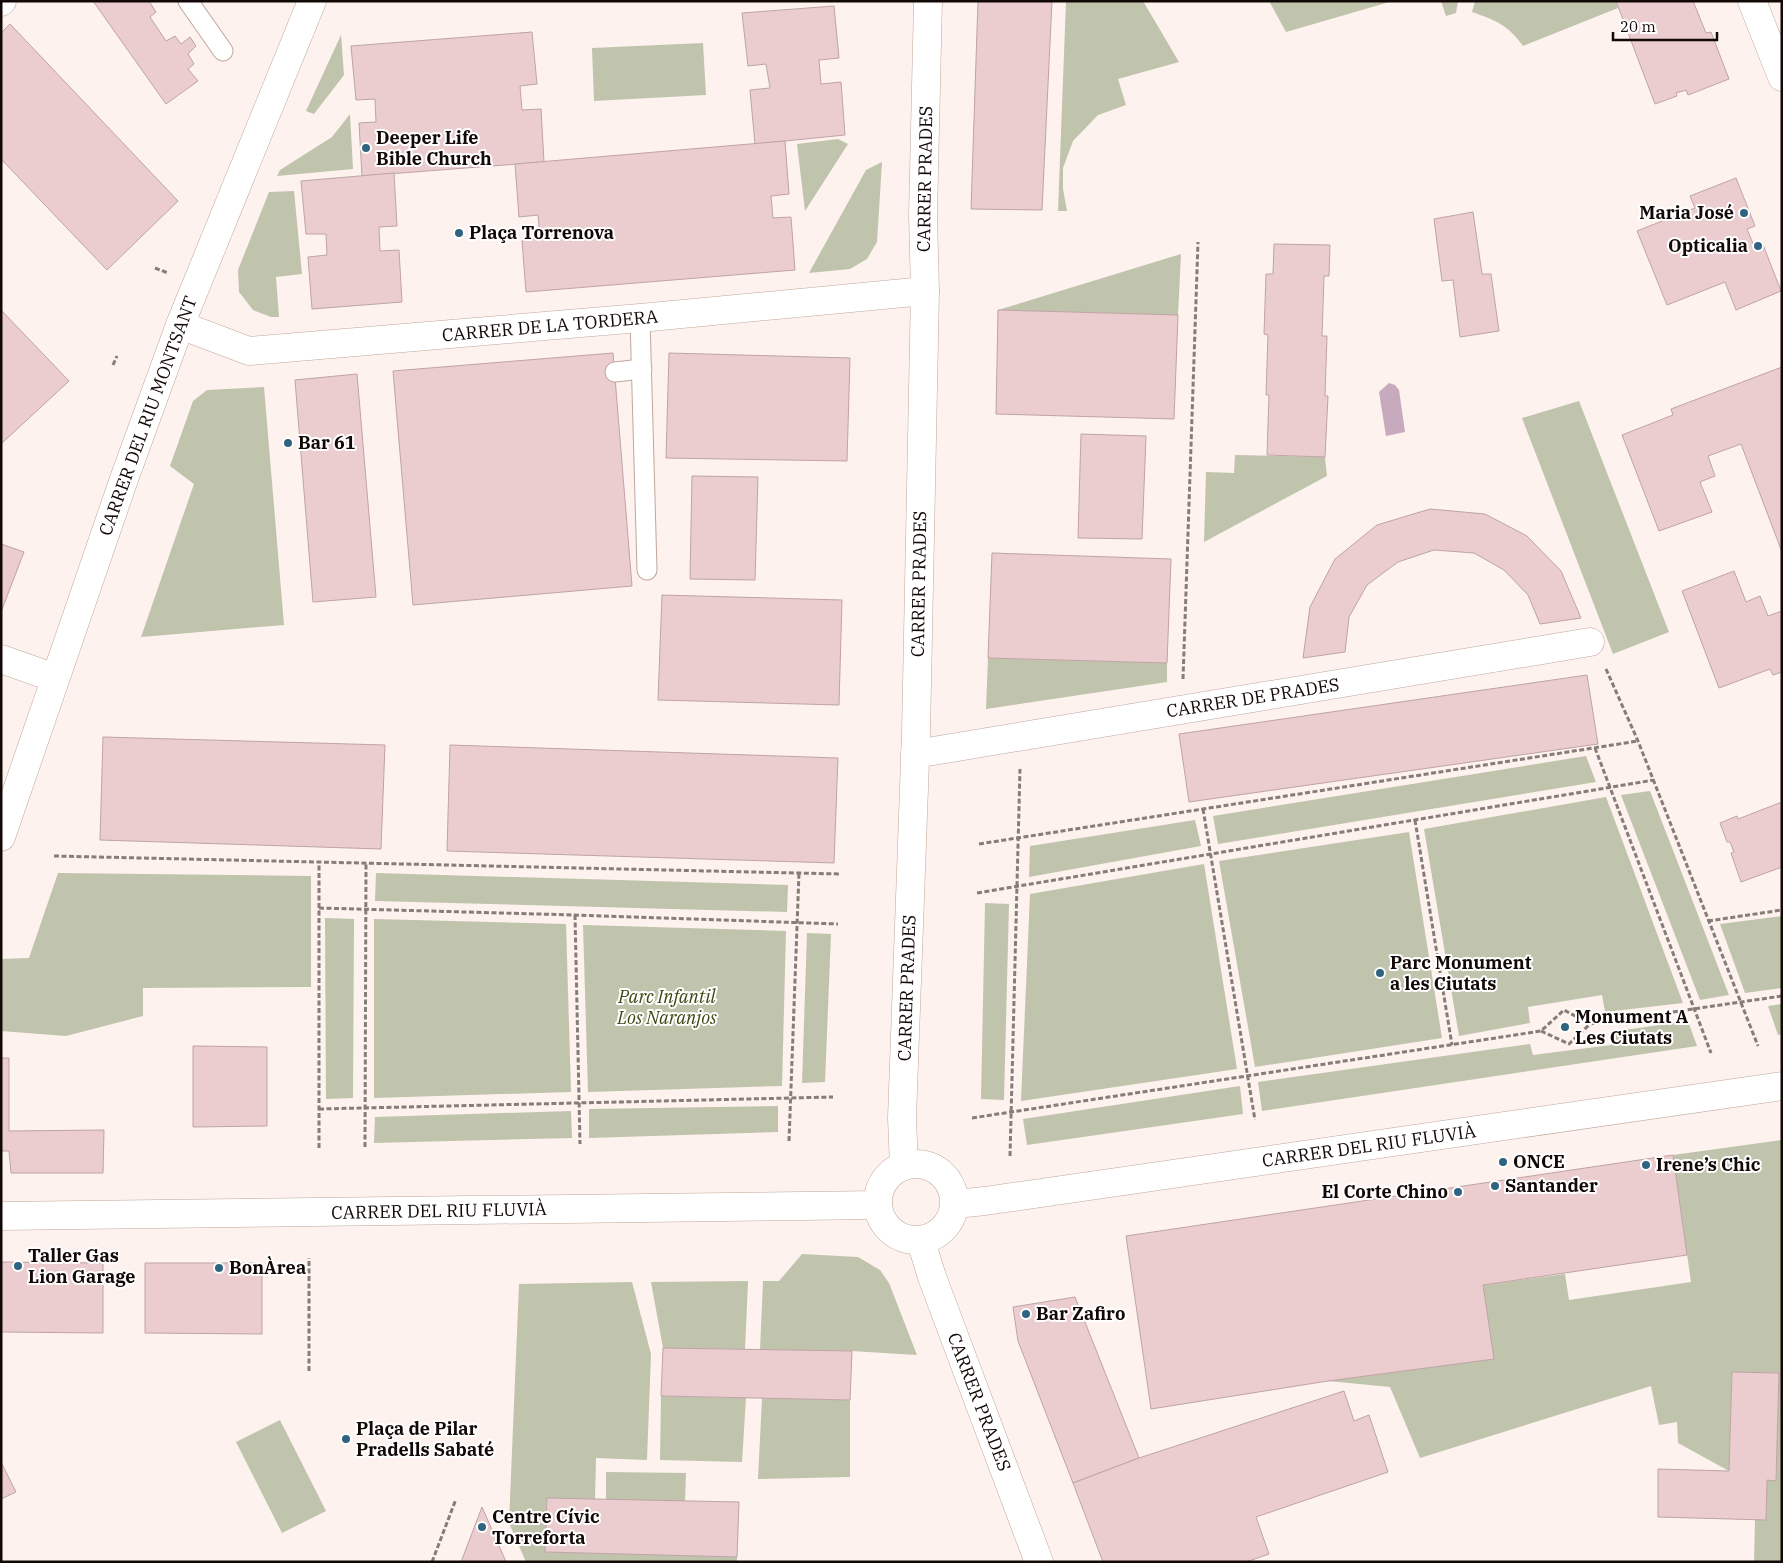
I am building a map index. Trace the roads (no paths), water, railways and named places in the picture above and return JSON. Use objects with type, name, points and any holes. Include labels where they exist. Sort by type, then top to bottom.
[{"type":"street","name":"CARRER DEL RIU MONTSANT","points":[[1,837],[124,479],[180,325],[312,1]]},
{"type":"street","name":"CARRER PRADES","points":[[904,1166],[902,1118],[915,754],[925,291],[923,216],[928,1]]},
{"type":"street","points":[[1752,1],[1782,77]]},
{"type":"street","name":"CARRER DE LA TORDERA","points":[[180,325],[249,351],[640,318],[925,291]]},
{"type":"street","name":"CARRER DE PRADES","points":[[915,754],[1590,642]]},
{"type":"street","points":[[1,658],[55,678]]},
{"type":"street","name":"CARRER DEL RIU FLUVIÀ","points":[[956,1204],[1782,1086]]},
{"type":"street","points":[[914,1164],[928,1166],[941,1173],[950,1185],[956,1204],[946,1227],[935,1236],[921,1241],[906,1240],[892,1232],[882,1220],[878,1205],[880,1190],[887,1177],[904,1166],[914,1164]]},
{"type":"street","name":"CARRER DEL RIU FLUVIÀ","points":[[1,1216],[878,1205]]},
{"type":"street","name":"CARRER PRADES","points":[[921,1241],[932,1277],[1040,1562]]},
{"type":"lane","points":[[188,1],[223,51]]},
{"type":"lane","points":[[640,318],[647,570]]},
{"type":"lane","points":[[615,372],[642,369]]},
{"type":"place","name":"Deeper Life Bible Church","points":[[366,148]]},
{"type":"place","name":"Maria José","points":[[1744,213]]},
{"type":"place","name":"Plaça Torrenova","points":[[459,233]]},
{"type":"place","name":"Opticalia","points":[[1758,246]]},
{"type":"place","name":"Bar 61","points":[[288,443]]},
{"type":"place","name":"Parc Monument a les Ciutats","points":[[1380,973]]},
{"type":"place","name":"Monument A Les Ciutats","points":[[1565,1027]]},
{"type":"place","name":"ONCE","points":[[1503,1162]]},
{"type":"place","name":"Irene’s Chic","points":[[1646,1165]]},
{"type":"place","name":"Santander","points":[[1495,1186]]},
{"type":"place","name":"El Corte Chino","points":[[1458,1192]]},
{"type":"place","name":"Taller Gas Lion Garage","points":[[18,1266]]},
{"type":"place","name":"BonÀrea","points":[[219,1268]]},
{"type":"place","name":"Bar Zafiro","points":[[1026,1314]]},
{"type":"place","name":"Plaça de Pilar Pradells Sabaté","points":[[346,1439]]},
{"type":"place","name":"Centre Cívic Torreforta","points":[[482,1527]]},
{"type":"park label","name":"Parc Infantil Los Naranjos","points":[[667,1007]]}]
